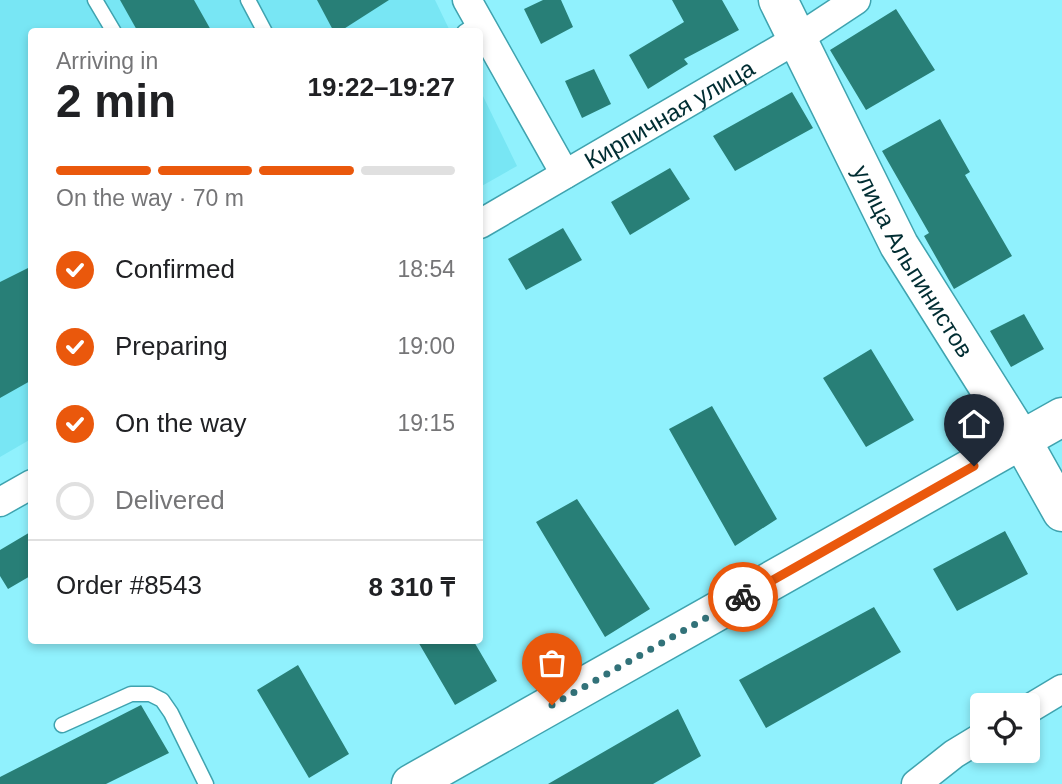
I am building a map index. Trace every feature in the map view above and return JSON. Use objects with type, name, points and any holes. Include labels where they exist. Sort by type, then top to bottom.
[{"type":"street","name":"улица Альпинистов","points":[[779,0],[899,245],[1021,439],[1062,512]]},
{"type":"street","name":"Кирпичная улица","points":[[483,222],[797,39],[856,0]]},
{"type":"street","points":[[483,39],[565,174]]},
{"type":"street","points":[[411,784],[1062,416]]},
{"type":"street","points":[[0,502],[28,486]]},
{"type":"street","points":[[1040,702],[1062,689]]},
{"type":"street","points":[[916,784],[970,744]]},
{"type":"lane","points":[[95,0],[112,28]]},
{"type":"lane","points":[[248,0],[263,28]]},
{"type":"lane","points":[[62,725],[131,694],[150,694],[162,700],[171,713],[206,784]]},
{"type":"shaded area","points":[[0,0],[435,0],[449,28],[28,28],[28,441],[0,457]]},
{"type":"shaded area","points":[[483,96],[517,166],[483,185]]},
{"type":"building","points":[[120,0],[194,0],[210,28],[136,28]]},
{"type":"building","points":[[317,0],[389,0],[345,28],[332,28]]},
{"type":"building","points":[[543,0],[561,0],[573,27],[541,44],[524,9]]},
{"type":"building","points":[[672,0],[722,0],[739,30],[684,59],[688,64],[648,89],[629,55],[684,22]]},
{"type":"building","points":[[896,9],[935,70],[866,110],[830,50]]},
{"type":"building","points":[[594,69],[611,104],[582,118],[565,81]]},
{"type":"building","points":[[792,92],[813,128],[735,171],[713,136]]},
{"type":"building","points":[[940,119],[970,172],[965,175],[1012,256],[954,289],[924,236],[929,233],[882,151]]},
{"type":"building","points":[[670,168],[690,199],[630,235],[611,202]]},
{"type":"building","points":[[563,228],[582,260],[526,290],[508,259]]},
{"type":"building","points":[[28,268],[28,382],[0,398],[0,282]]},
{"type":"building","points":[[1024,314],[1044,349],[1011,367],[990,331]]},
{"type":"building","points":[[871,349],[914,420],[866,447],[823,378]]},
{"type":"building","points":[[712,406],[777,519],[735,546],[669,429]]},
{"type":"building","points":[[577,499],[650,609],[605,637],[536,522]]},
{"type":"building","points":[[1005,531],[1028,574],[957,611],[933,569]]},
{"type":"building","points":[[28,533],[28,577],[8,589],[0,576],[0,550]]},
{"type":"building","points":[[874,607],[901,652],[766,728],[739,680]]},
{"type":"building","points":[[419,644],[475,644],[497,681],[455,705]]},
{"type":"building","points":[[298,665],[349,754],[309,778],[257,690]]},
{"type":"building","points":[[141,705],[169,753],[106,784],[0,784],[0,777]]},
{"type":"building","points":[[678,709],[701,756],[653,784],[548,784]]},
{"type":"way so far","points":[[552,705],[743,597]]},
{"type":"route","points":[[743,597],[974,466]]}]
